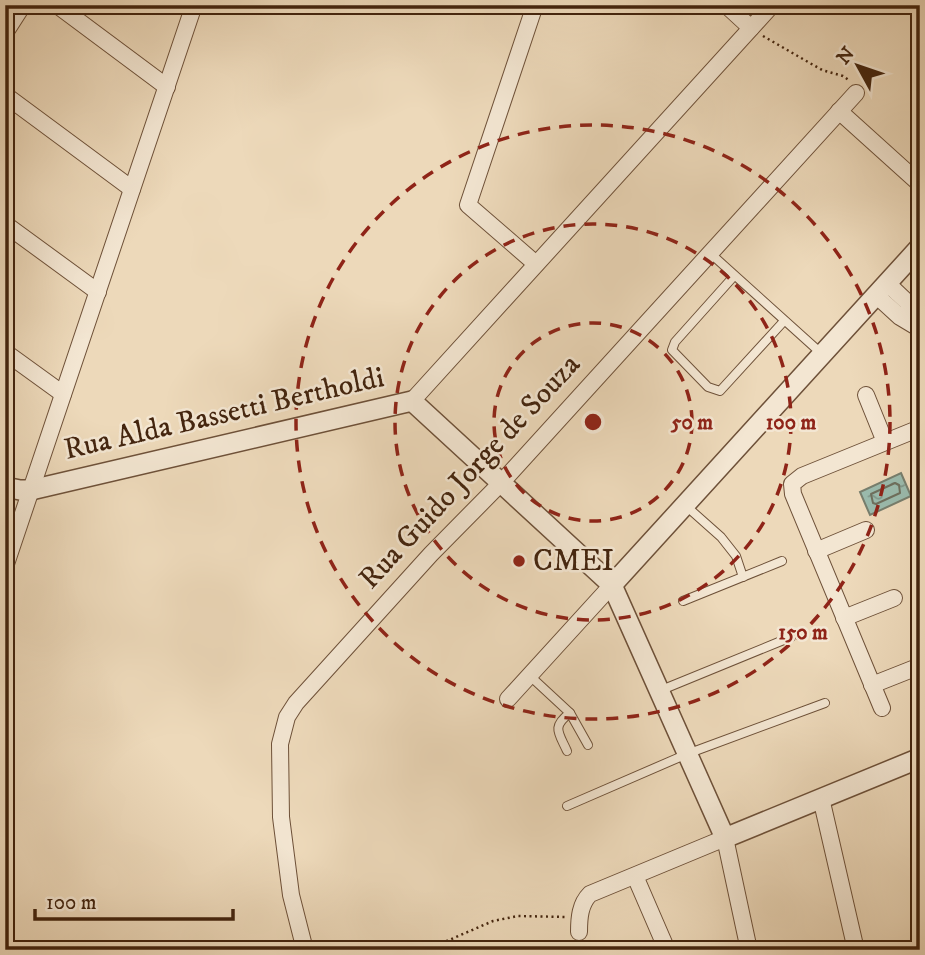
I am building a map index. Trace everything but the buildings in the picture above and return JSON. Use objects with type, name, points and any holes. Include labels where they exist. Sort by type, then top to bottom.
[{"type":"street","points":[[5,33],[23,5]]},
{"type":"street","points":[[57,5],[167,87]]},
{"type":"street","points":[[5,567],[194,5]]},
{"type":"street","points":[[535,5],[468,205],[536,264]]},
{"type":"street","points":[[726,5],[751,28]]},
{"type":"street","points":[[412,401],[772,5]]},
{"type":"street","name":"Rua Guido Jorge de Souza","points":[[305,950],[290,895],[281,817],[280,744],[287,717],[296,703],[856,93]]},
{"type":"street","points":[[5,95],[132,189]]},
{"type":"street","points":[[839,111],[920,184]]},
{"type":"street","points":[[5,224],[98,292]]},
{"type":"street","points":[[508,699],[920,247]]},
{"type":"street","points":[[881,289],[908,302],[920,328]]},
{"type":"street","points":[[5,352],[63,394]]},
{"type":"street","points":[[866,395],[885,442]]},
{"type":"street","name":"Rua Alda Bassetti Bertholdi","points":[[5,487],[31,489],[412,401],[612,585],[724,838]]},
{"type":"street","points":[[881,708],[793,494],[792,484],[802,476],[920,428]]},
{"type":"street","points":[[816,551],[866,530]]},
{"type":"street","points":[[844,618],[894,598]]},
{"type":"street","points":[[872,685],[920,666]]},
{"type":"street","points":[[579,924],[583,903],[590,894],[920,759]]},
{"type":"street","points":[[821,798],[856,950]]},
{"type":"street","points":[[724,838],[749,950]]},
{"type":"street","points":[[635,876],[667,950]]},
{"type":"lane","points":[[710,253],[822,354]]},
{"type":"lane","points":[[734,276],[672,350],[708,387],[720,391],[784,321]]},
{"type":"lane","points":[[684,505],[721,537],[736,556],[743,577]]},
{"type":"lane","points":[[683,601],[782,561]]},
{"type":"lane","points":[[659,691],[791,637]]},
{"type":"lane","points":[[529,675],[570,713],[588,746]]},
{"type":"lane","points":[[567,806],[687,754],[825,703]]},
{"type":"lane","points":[[567,751],[557,728],[558,722],[570,713]]},
{"type":"path","points":[[751,28],[822,70],[843,76],[854,85],[856,93]]},
{"type":"path","points":[[426,950],[503,918],[530,916],[579,924]]},
{"type":"water","points":[[901,473],[911,496],[870,515],[860,492]]},
{"type":"place","name":"CMEI","points":[[519,561]]}]
